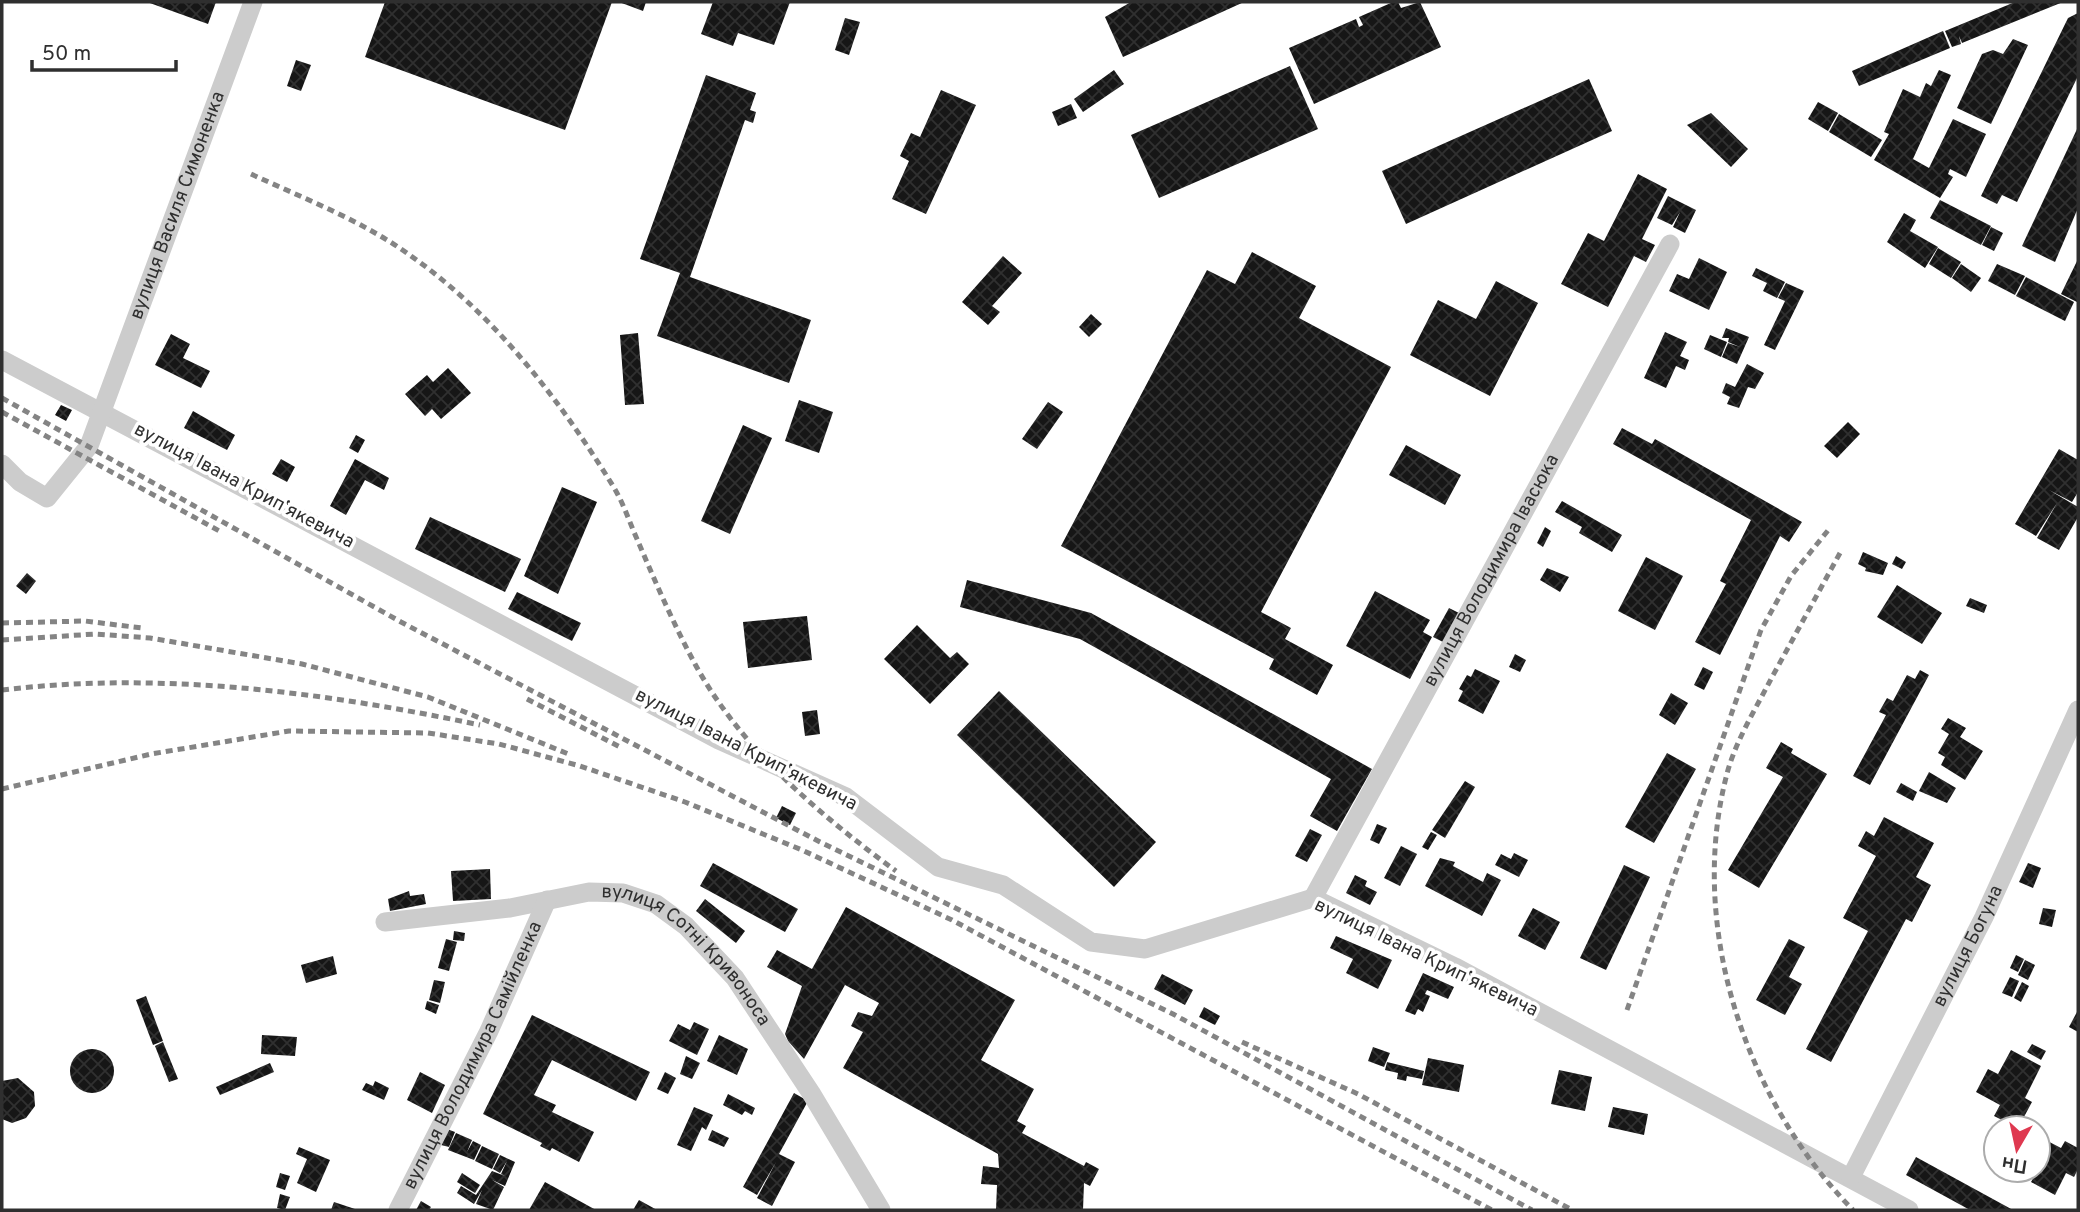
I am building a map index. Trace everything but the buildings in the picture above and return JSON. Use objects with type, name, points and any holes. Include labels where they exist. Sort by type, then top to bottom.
[{"type":"street","name":"вулиця Василя Симоненка","points":[[2,464],[20,482],[47,498],[89,446],[104,412],[253,2]]},
{"type":"street","name":"вулиця Володимира Івасюка","points":[[1313,898],[1670,244]]},
{"type":"street","name":"вулиця Івана Крипʼякевича","points":[[2,360],[719,740],[846,797],[938,866],[1003,885],[1091,942],[1145,949],[1313,898],[1455,967],[1909,1210]]},
{"type":"street","name":"вулиця Богуна","points":[[1851,1177],[1984,917],[2078,710]]},
{"type":"street","name":"вулиця Сотні Кривоноса","points":[[384,922],[510,908],[589,892],[623,893],[656,904],[686,926],[735,978],[811,1093],[881,1210]]},
{"type":"street","name":"вулиця Володимира Самійленка","points":[[398,1210],[489,1031],[547,900]]},
{"type":"railway","points":[[251,174],[333,211],[393,243],[470,304],[523,360],[571,422],[613,486],[687,649],[735,724],[784,778],[811,803],[896,871]]},
{"type":"railway","points":[[2,398],[401,622],[820,842],[1173,1014],[1532,1210]]},
{"type":"railway","points":[[2,412],[223,533]]},
{"type":"railway","points":[[1627,1010],[1761,630],[1791,576],[1830,528]]},
{"type":"railway","points":[[1840,553],[1753,712],[1732,758],[1717,828],[1714,887],[1720,947],[1734,1005],[1754,1062],[1782,1116],[1815,1165],[1853,1210]]},
{"type":"railway","points":[[2,623],[85,621],[142,628]]},
{"type":"railway","points":[[2,640],[95,634],[150,638],[302,664],[428,697],[571,755]]},
{"type":"railway","points":[[2,690],[122,683],[242,688],[361,703],[480,725]]},
{"type":"railway","points":[[527,699],[620,747]]},
{"type":"railway","points":[[2,789],[151,754],[289,731],[428,733],[499,744],[580,766],[685,802],[802,850],[952,920],[1492,1210]]},
{"type":"railway","points":[[1242,1042],[1358,1094],[1572,1210]]}]
